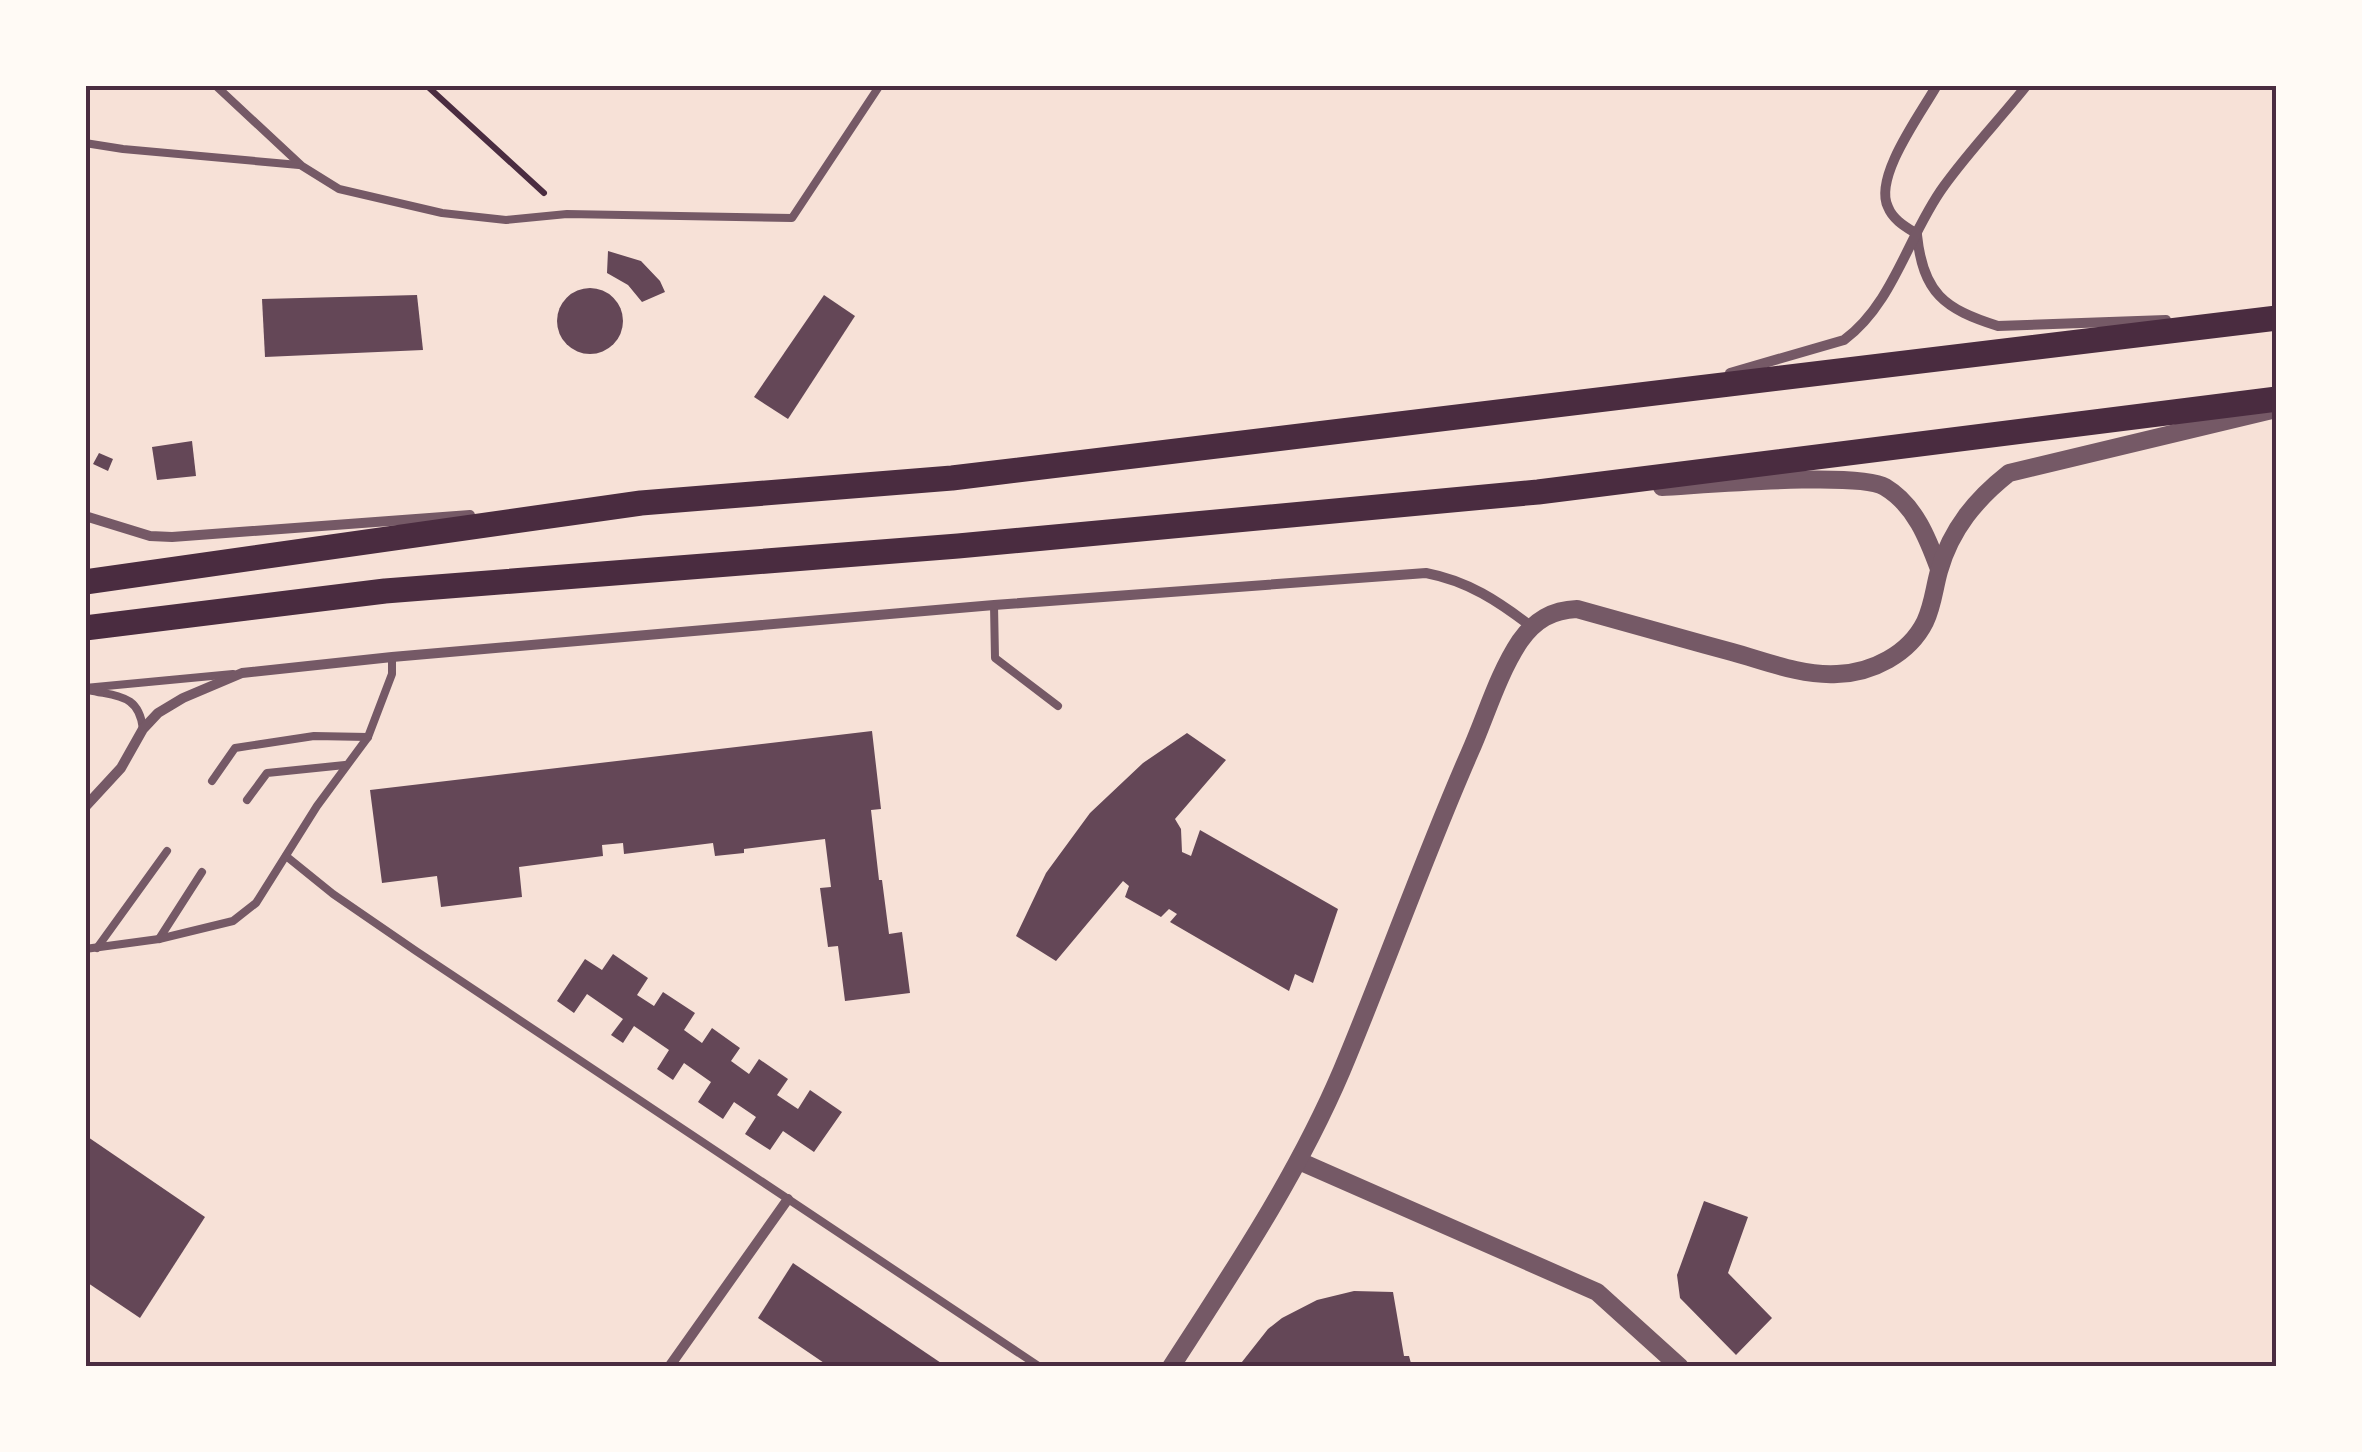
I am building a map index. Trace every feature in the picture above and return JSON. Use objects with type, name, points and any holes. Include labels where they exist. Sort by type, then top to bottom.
[{"type":"main road","points":[[85,582],[640,503],[952,478],[2277,316]]},
{"type":"main road","points":[[85,628],[385,591],[958,546],[1538,492],[2277,399]]},
{"type":"street","points":[[1937,85],[1890,167],[1884,188],[1886,206],[1898,222],[1917,234],[1925,279],[1938,297],[1973,318],[1998,326],[2277,316]]},
{"type":"street","points":[[1660,394],[1844,340],[1869,316],[1943,186],[2026,85]]},
{"type":"street","points":[[1171,1367],[1273,1209],[1298,1161],[1341,1072],[1430,844],[1495,694],[1515,651],[1532,627],[1555,610],[1577,609],[1795,670],[1837,674],[1884,662],[1906,648],[1922,627],[1956,529],[1978,498],[2009,473],[2277,409]]},
{"type":"street","points":[[1538,492],[1852,479],[1883,486],[1907,507],[1925,532],[1939,570]]},
{"type":"street","points":[[85,516],[150,536],[172,537],[640,503]]},
{"type":"street","points":[[85,807],[121,768],[143,729],[158,713],[182,698],[242,673],[994,605],[1426,574],[1454,578],[1481,590],[1532,627]]},
{"type":"street","points":[[1298,1161],[1596,1292],[1680,1367]]},
{"type":"street","points":[[669,1367],[788,1199]]},
{"type":"lane","points":[[215,85],[302,166],[339,189],[442,213],[506,220],[567,214],[792,218],[880,85]]},
{"type":"lane","points":[[85,143],[302,166]]},
{"type":"lane","points":[[994,605],[995,658],[1058,706]]},
{"type":"lane","points":[[85,949],[158,939],[234,920],[256,903],[345,765],[368,737],[392,674],[392,657]]},
{"type":"lane","points":[[85,689],[242,673]]},
{"type":"lane","points":[[85,689],[130,700],[141,712],[143,729]]},
{"type":"lane","points":[[212,781],[235,748],[314,736],[368,737]]},
{"type":"lane","points":[[248,800],[267,773],[345,765]]},
{"type":"lane","points":[[96,948],[167,850]]},
{"type":"lane","points":[[286,856],[416,952],[1040,1367]]},
{"type":"lane","points":[[158,939],[202,872]]},
{"type":"path","points":[[426,85],[567,214]]},
{"type":"building","points":[[608,251],[641,261],[665,292],[642,302],[628,285],[607,273]]},
{"type":"building","points":[[590,288],[613,298],[623,321],[613,344],[590,354],[567,344],[557,321],[567,298]]},
{"type":"building","points":[[417,295],[423,350],[265,357],[262,299]]},
{"type":"building","points":[[824,295],[855,316],[788,419],[754,397]]},
{"type":"building","points":[[192,441],[196,476],[157,480],[152,447]]},
{"type":"building","points":[[99,453],[113,459],[108,471],[93,464]]},
{"type":"building","points":[[872,731],[881,809],[871,810],[879,880],[889,934],[902,932],[910,993],[845,1001],[838,946],[828,947],[820,888],[831,887],[825,839],[715,856],[713,843],[624,854],[623,843],[602,845],[603,856],[519,867],[522,897],[441,907],[437,876],[382,883],[370,790]]},
{"type":"building","points":[[1187,733],[1226,760],[1175,819],[1181,829],[1182,852],[1191,856],[1200,830],[1338,909],[1313,983],[1295,974],[1289,991],[1170,922],[1177,914],[1169,909],[1161,917],[1125,897],[1129,886],[1123,881],[1056,961],[1016,936],[1046,873],[1090,813],[1143,763]]},
{"type":"building","points":[[613,954],[648,978],[637,995],[654,1006],[663,992],[695,1013],[684,1030],[702,1043],[712,1028],[740,1048],[731,1061],[749,1074],[759,1059],[788,1079],[777,1095],[798,1109],[810,1090],[842,1112],[814,1152],[783,1131],[770,1150],[745,1134],[756,1117],[734,1102],[723,1119],[698,1102],[711,1082],[684,1063],[673,1080],[657,1069],[669,1050],[634,1026],[623,1043],[611,1035],[623,1019],[587,994],[574,1013],[557,1001],[585,959],[602,970]]},
{"type":"building","points":[[85,1135],[205,1217],[140,1318],[85,1281]]},
{"type":"building","points":[[1704,1201],[1748,1217],[1728,1273],[1772,1318],[1736,1355],[1680,1298],[1677,1275]]},
{"type":"building","points":[[793,1263],[947,1367],[830,1367],[758,1318]]},
{"type":"building","points":[[1354,1291],[1393,1292],[1404,1356],[1409,1356],[1412,1367],[1238,1367],[1268,1329],[1282,1318],[1317,1300]]}]
